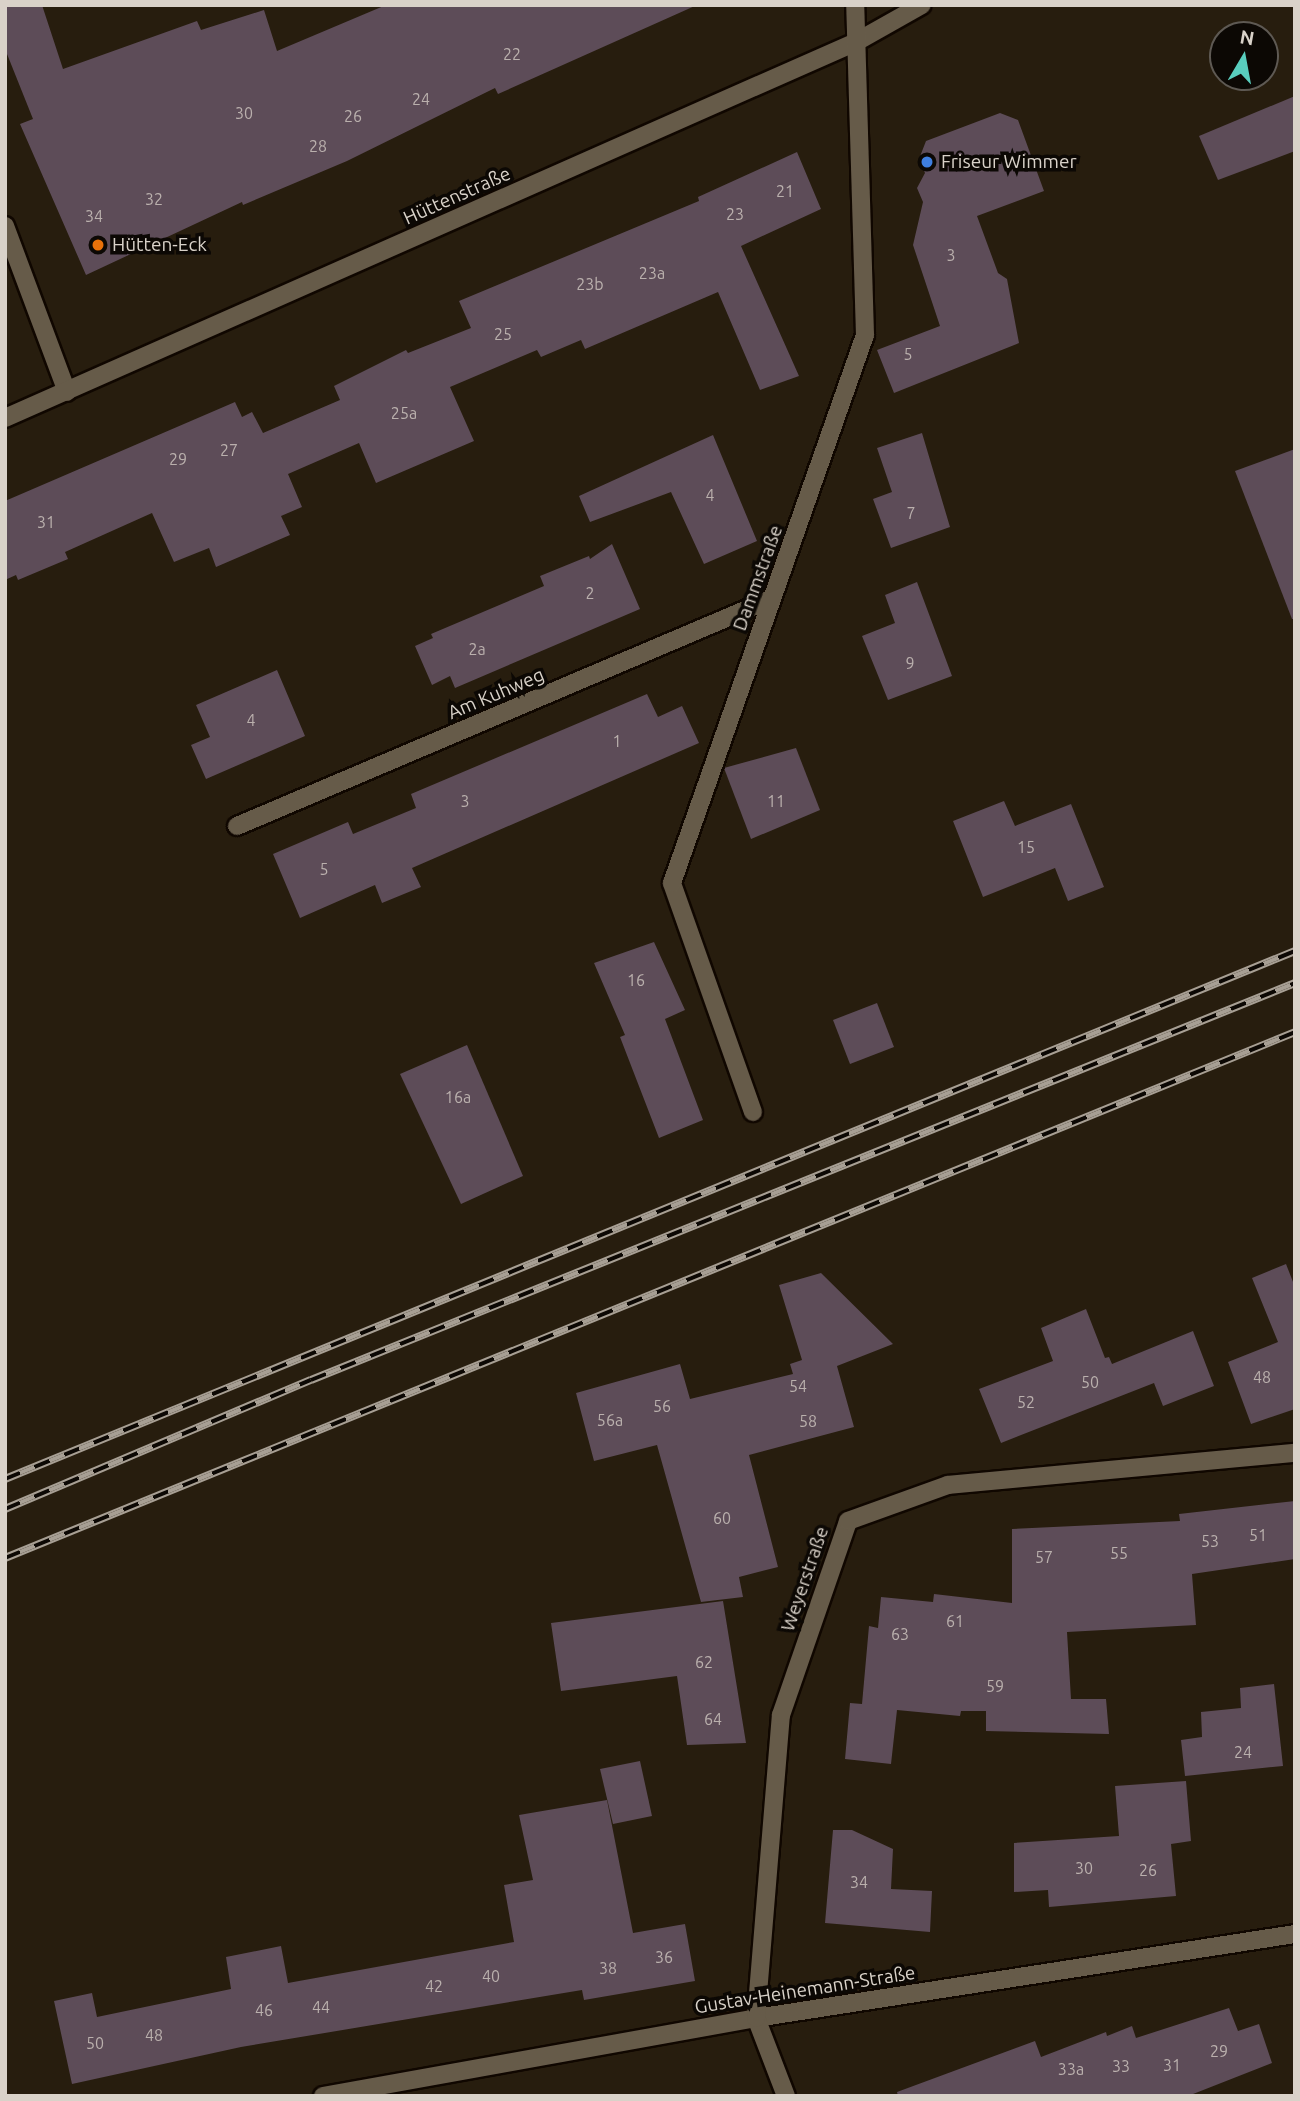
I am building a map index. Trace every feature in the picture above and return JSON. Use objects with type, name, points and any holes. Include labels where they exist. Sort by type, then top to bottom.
[{"type":"street","name":"Dammstraße","points":[[753,1112],[672,883],[865,335],[855,5]]},
{"type":"street","name":"Hüttenstraße","points":[[5,418],[858,41],[922,5]]},
{"type":"street","points":[[5,226],[67,392]]},
{"type":"street","name":"Am Kuhweg","points":[[237,825],[771,599]]},
{"type":"street","name":"Weyerstraße","points":[[786,2096],[756,2018],[781,1715],[848,1521],[948,1485],[1295,1453]]},
{"type":"street","name":"Gustav-Heinemann-Straße","points":[[323,2096],[756,2018],[1295,1934]]},
{"type":"building","points":[[5,5],[42,5],[63,69],[197,21],[201,30],[264,10],[277,51],[386,5],[697,5],[498,94],[495,88],[347,161],[243,205],[242,202],[86,275],[20,124],[33,119],[5,49]]},
{"type":"building","points":[[1295,96],[1295,151],[1218,180],[1199,136]]},
{"type":"building","points":[[1000,113],[1018,120],[1044,191],[977,216],[998,273],[1007,279],[1019,343],[894,393],[877,350],[940,326],[913,245],[923,202],[917,188],[925,173],[919,159],[926,141]]},
{"type":"building","points":[[797,152],[821,209],[741,246],[799,376],[760,390],[718,292],[585,349],[581,340],[541,357],[537,350],[450,387],[474,441],[376,483],[359,443],[288,474],[302,507],[281,516],[290,535],[216,567],[209,548],[174,562],[152,513],[65,552],[68,559],[18,580],[16,575],[5,580],[5,501],[235,402],[242,417],[252,412],[263,433],[340,400],[334,386],[406,350],[408,353],[471,328],[459,301],[699,201],[698,197]]},
{"type":"building","points":[[922,433],[950,527],[891,548],[873,499],[892,492],[877,448]]},
{"type":"building","points":[[713,435],[757,541],[704,564],[671,492],[590,522],[579,496]]},
{"type":"building","points":[[1295,449],[1295,619],[1292,619],[1235,471]]},
{"type":"building","points":[[612,544],[640,609],[455,688],[450,676],[432,685],[415,646],[433,638],[431,634],[544,586],[540,576],[589,556],[590,559]]},
{"type":"building","points":[[917,582],[952,676],[888,700],[862,636],[895,623],[885,595]]},
{"type":"building","points":[[277,670],[305,736],[206,779],[191,745],[210,737],[196,705]]},
{"type":"building","points":[[647,694],[658,717],[682,706],[699,743],[412,868],[421,887],[382,903],[375,885],[300,918],[273,854],[348,822],[353,834],[416,808],[411,794]]},
{"type":"building","points":[[796,748],[820,810],[751,839],[724,768]]},
{"type":"building","points":[[1004,801],[1015,826],[1071,804],[1104,887],[1068,901],[1055,868],[983,897],[953,821]]},
{"type":"building","points":[[654,942],[685,1010],[665,1019],[703,1120],[659,1138],[620,1037],[625,1035],[594,963]]},
{"type":"building","points":[[877,1003],[894,1047],[850,1064],[833,1020]]},
{"type":"building","points":[[467,1045],[523,1176],[461,1204],[400,1074]]},
{"type":"building","points":[[1286,1264],[1295,1287],[1295,1409],[1251,1424],[1228,1362],[1278,1342],[1252,1278]]},
{"type":"building","points":[[821,1273],[893,1344],[837,1366],[854,1427],[749,1455],[778,1567],[739,1577],[743,1597],[701,1602],[657,1445],[594,1461],[576,1393],[680,1364],[690,1399],[793,1374],[790,1364],[802,1360],[779,1285]]},
{"type":"building","points":[[1086,1309],[1105,1358],[1109,1357],[1112,1364],[1193,1331],[1214,1386],[1163,1406],[1154,1383],[1001,1443],[979,1389],[1053,1361],[1041,1328]]},
{"type":"building","points":[[1295,1501],[1295,1559],[1192,1574],[1196,1625],[1067,1632],[1071,1699],[1106,1699],[1109,1734],[986,1731],[986,1711],[961,1711],[960,1716],[897,1710],[891,1764],[845,1759],[850,1703],[862,1704],[869,1626],[878,1628],[881,1597],[933,1602],[934,1594],[1012,1603],[1012,1529],[1180,1521],[1179,1514]]},
{"type":"building","points":[[723,1601],[746,1743],[687,1745],[677,1676],[561,1691],[551,1623]]},
{"type":"building","points":[[1274,1684],[1283,1766],[1185,1776],[1181,1740],[1202,1737],[1201,1712],[1241,1708],[1240,1688]]},
{"type":"building","points":[[640,1761],[652,1816],[613,1824],[600,1769]]},
{"type":"building","points":[[1186,1781],[1191,1841],[1171,1844],[1176,1896],[1049,1907],[1048,1890],[1014,1892],[1014,1843],[1119,1836],[1115,1786]]},
{"type":"building","points":[[607,1800],[633,1933],[685,1924],[695,1981],[584,2000],[582,1990],[241,2047],[72,2084],[54,2001],[92,1993],[97,2017],[231,1989],[226,1957],[281,1946],[288,1983],[514,1942],[504,1885],[533,1880],[519,1815]]},
{"type":"building","points":[[833,1830],[852,1830],[893,1849],[891,1889],[932,1891],[930,1932],[825,1923]]},
{"type":"building","points":[[1229,2008],[1238,2031],[1259,2024],[1272,2063],[1188,2096],[898,2096],[897,2092],[1035,2041],[1041,2057],[1106,2032],[1107,2036],[1132,2026],[1136,2038]]},
{"type":"railway","points":[[5,1479],[1295,951]]},
{"type":"railway","points":[[5,1509],[311,1380],[1295,983]]},
{"type":"railway","points":[[5,1558],[1295,1032]]},
{"type":"place","name":"Friseur Wimmer","points":[[927,162]]},
{"type":"place","name":"Hütten-Eck","points":[[98,245]]}]
